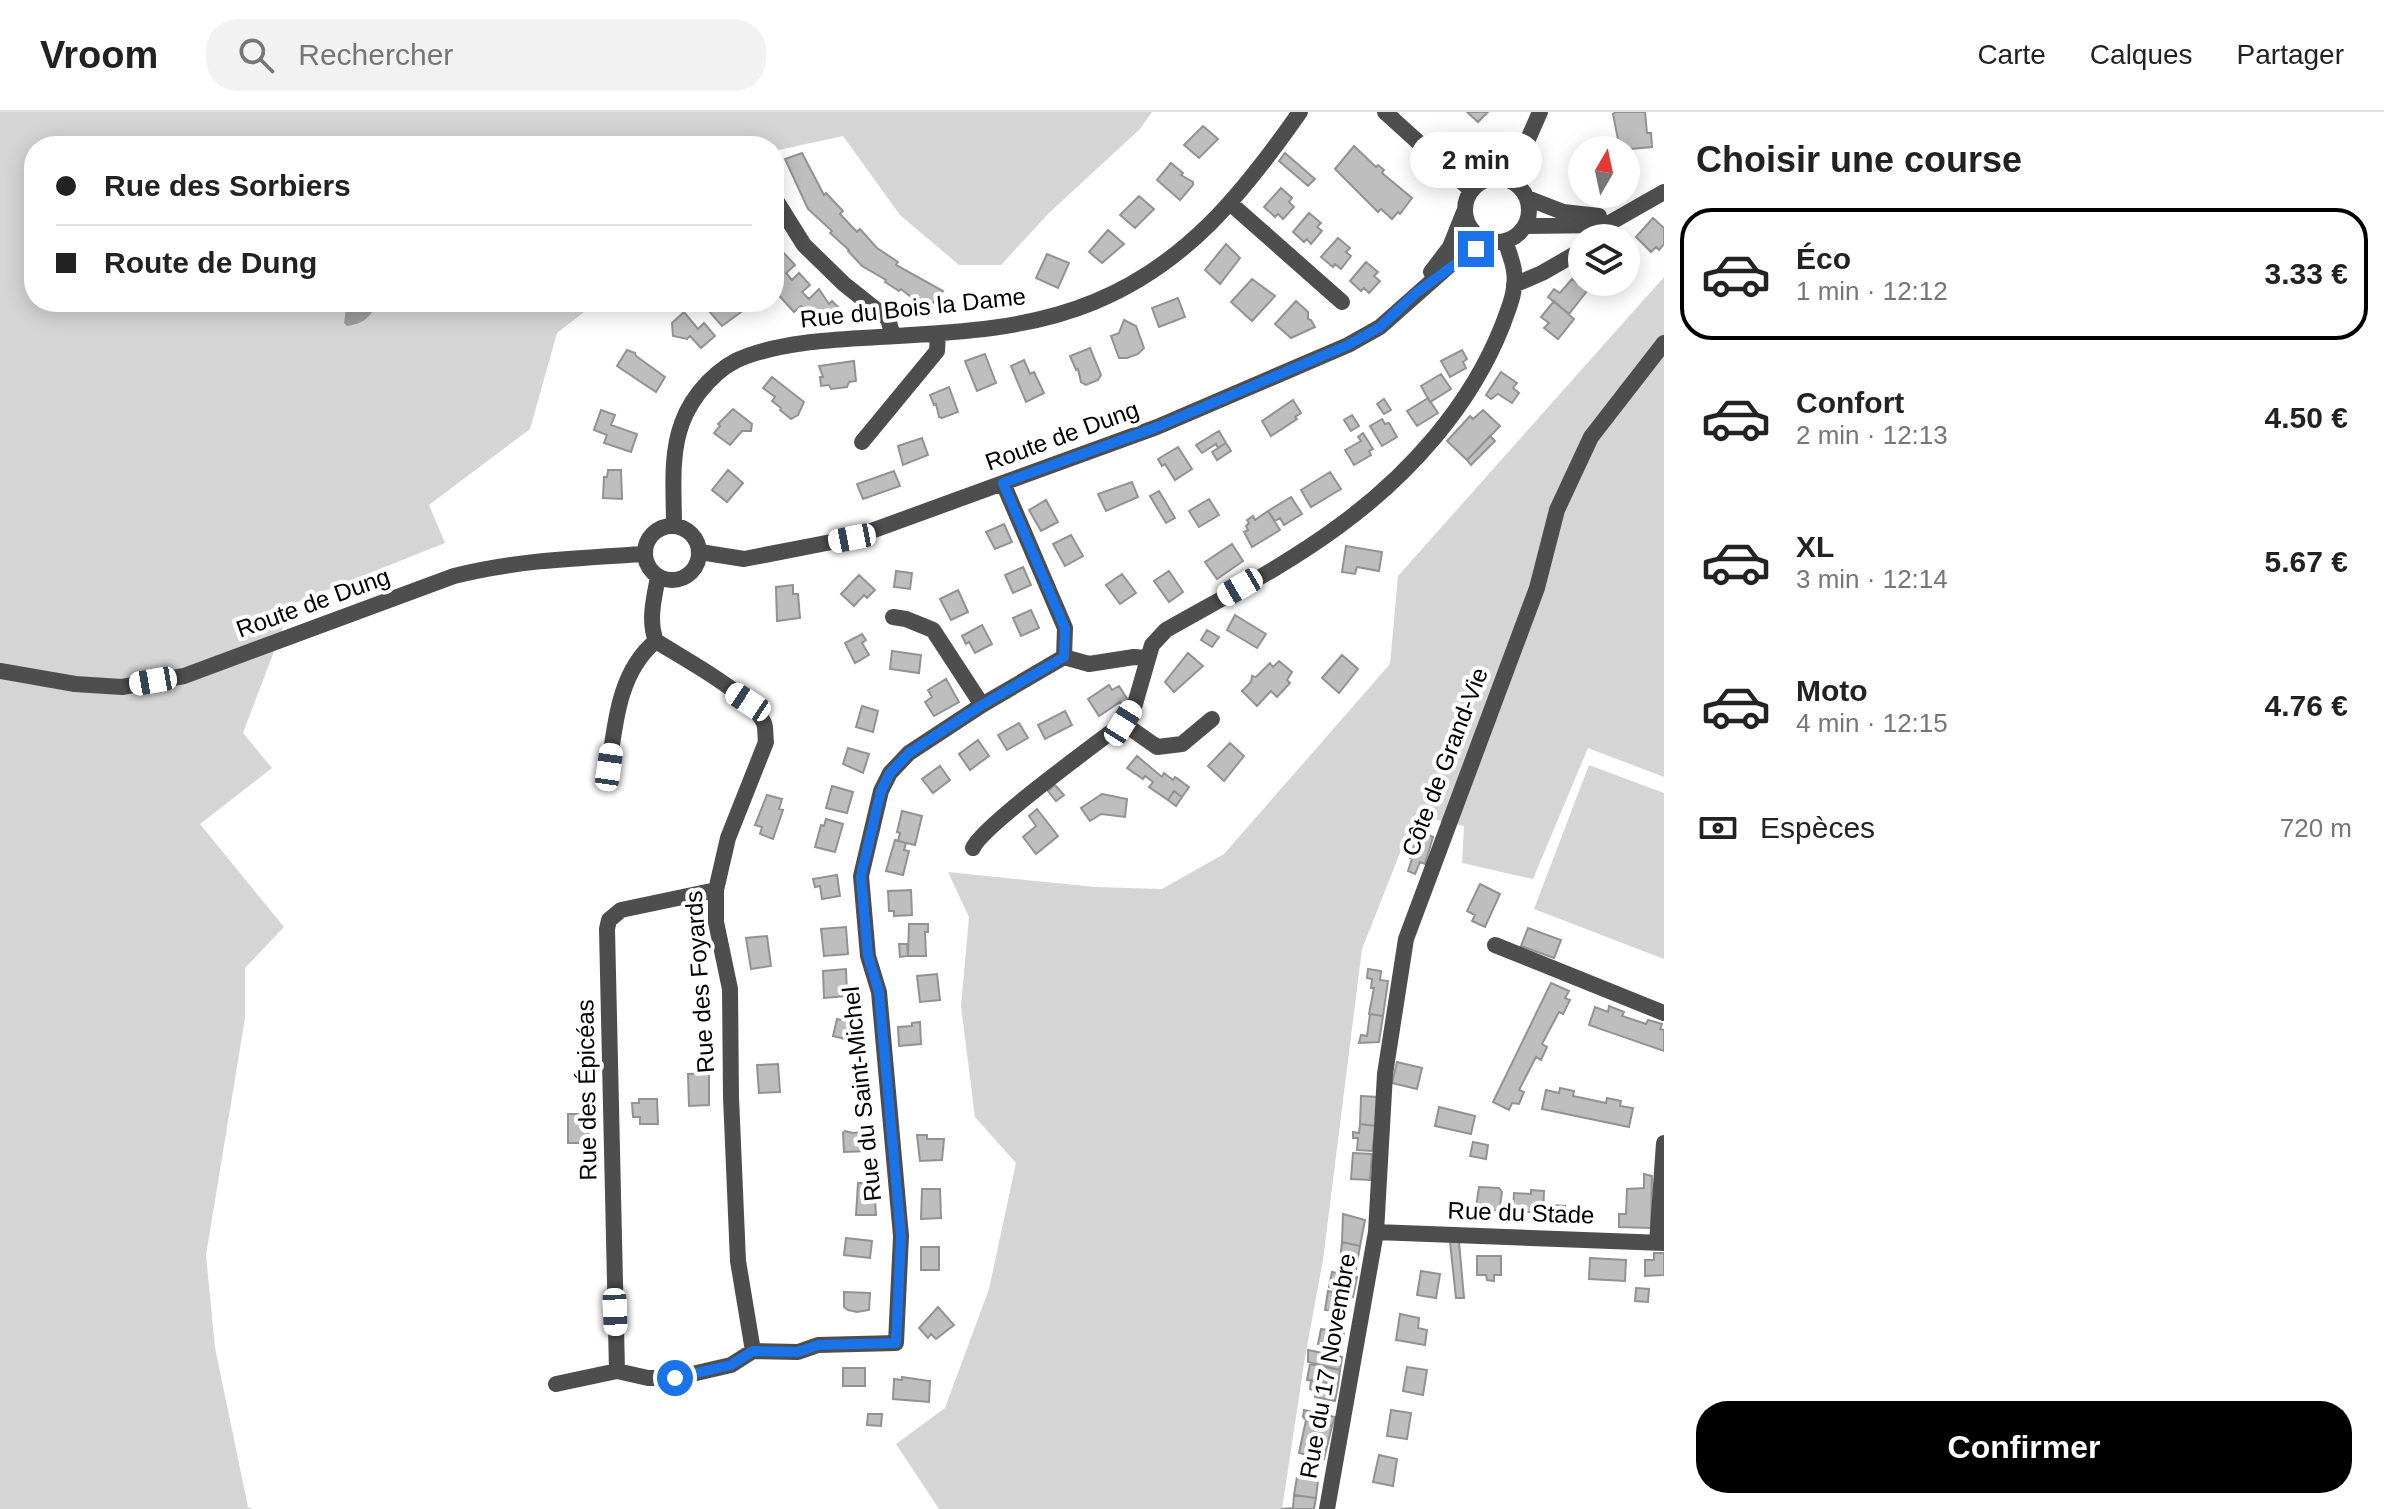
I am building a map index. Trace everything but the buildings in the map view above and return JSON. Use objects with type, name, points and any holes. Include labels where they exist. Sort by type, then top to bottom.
[{"type":"street","name":"Rue du Bois la Dame","points":[[674,525],[674,461],[682,422],[707,381],[744,356],[788,345],[938,334],[1038,320],[1093,303],[1143,278],[1202,234],[1231,204],[1300,112]]},
{"type":"street","points":[[1385,112],[1471,190]]},
{"type":"street","points":[[1510,180],[1540,112]]},
{"type":"street","points":[[1496,178],[1510,180],[1520,187],[1527,198],[1530,212],[1526,226],[1517,236],[1497,242],[1476,236],[1464,212],[1471,190],[1482,181],[1496,178]]},
{"type":"street","points":[[1611,224],[1623,214],[1664,192]]},
{"type":"street","points":[[1527,198],[1563,212],[1591,216],[1623,214]]},
{"type":"street","points":[[1231,204],[1342,302]]},
{"type":"street","name":"Route de Dung","points":[[1416,293],[1450,247],[1464,212]]},
{"type":"street","points":[[784,213],[804,245],[844,284],[888,319],[893,336]]},
{"type":"street","points":[[1526,226],[1568,229]]},
{"type":"street","points":[[973,848],[975,842],[997,821],[1123,723],[1135,704],[1152,645],[1166,630],[1343,524],[1438,434],[1460,408],[1490,357],[1513,298],[1514,271],[1497,242]]},
{"type":"street","name":"Route de Dung","points":[[700,552],[744,559],[852,538],[1157,427],[1348,345],[1380,327],[1450,265],[1497,242]]},
{"type":"street","points":[[1514,285],[1568,258]]},
{"type":"street","points":[[862,442],[937,351],[938,334]]},
{"type":"street","name":"Côte de Grand-Vie","points":[[1376,1232],[1385,1074],[1406,939],[1449,816],[1537,588],[1557,510],[1591,437],[1664,343]]},
{"type":"street","points":[[1003,483],[1065,628],[1064,657],[1089,664],[1146,658]]},
{"type":"street","points":[[674,525],[692,534],[700,552],[698,564],[691,573],[681,580],[669,581],[648,568],[644,554],[652,533],[674,525]]},
{"type":"street","name":"Route de Dung","points":[[0,671],[75,684],[122,687],[184,676],[454,576],[527,561],[644,554]]},
{"type":"street","points":[[609,767],[614,728],[629,672],[641,653],[656,641],[652,632],[652,607],[658,577]]},
{"type":"street","points":[[893,617],[933,630],[982,705]]},
{"type":"street","name":"Rue des Foyards","points":[[656,641],[748,702],[764,723],[766,742],[728,838],[716,890],[716,922],[730,989],[738,1261],[753,1351]]},
{"type":"street","name":"Rue du Saint-Michel","points":[[753,1351],[798,1352],[818,1345],[896,1343],[901,1236],[879,992],[868,956],[861,876],[881,791],[890,773],[909,753],[1064,657]]},
{"type":"street","points":[[1123,723],[1157,747],[1182,744],[1212,719]]},
{"type":"street","name":"Rue des Épicéas","points":[[617,1371],[607,929],[609,920],[621,910],[716,890]]},
{"type":"street","points":[[1495,945],[1664,1013]]},
{"type":"street","points":[[1661,1243],[1664,1143]]},
{"type":"street","name":"Rue du Stade","points":[[1376,1232],[1661,1243]]},
{"type":"street","name":"Rue du 17 Novembre","points":[[1327,1509],[1376,1232]]},
{"type":"street","points":[[556,1384],[617,1371],[648,1378],[675,1378],[731,1365],[753,1351]]},
{"type":"shaded area","points":[[0,112],[1152,112],[1140,129],[1049,213],[1001,265],[959,265],[900,215],[843,136],[784,149],[784,136],[24,136],[24,312],[584,312],[557,333],[530,429],[429,505],[445,543],[292,604],[243,733],[272,768],[200,824],[284,927],[245,968],[245,1018],[206,1255],[215,1348],[248,1507],[253,1509],[0,1509]]},
{"type":"shaded area","points":[[1664,277],[1664,777],[1588,748],[1533,879],[1462,863],[1464,826],[1415,815],[1362,949],[1323,1260],[1282,1509],[939,1509],[896,1444],[945,1408],[989,1289],[1016,1163],[975,1117],[961,1006],[969,917],[948,872],[1095,887],[1162,889],[1224,854],[1390,664],[1398,576]]},
{"type":"shaded area","points":[[346,312],[372,312],[358,324],[347,326],[344,323]]},
{"type":"shaded area","points":[[1589,765],[1664,793],[1664,959],[1534,909]]},
{"type":"route","points":[[675,1378],[731,1365],[753,1351],[798,1352],[818,1345],[896,1343],[901,1236],[879,992],[868,956],[861,876],[881,791],[890,773],[909,753],[1064,657],[1065,628],[1003,483],[1157,427],[1348,345],[1380,327],[1450,265],[1476,249]]}]
